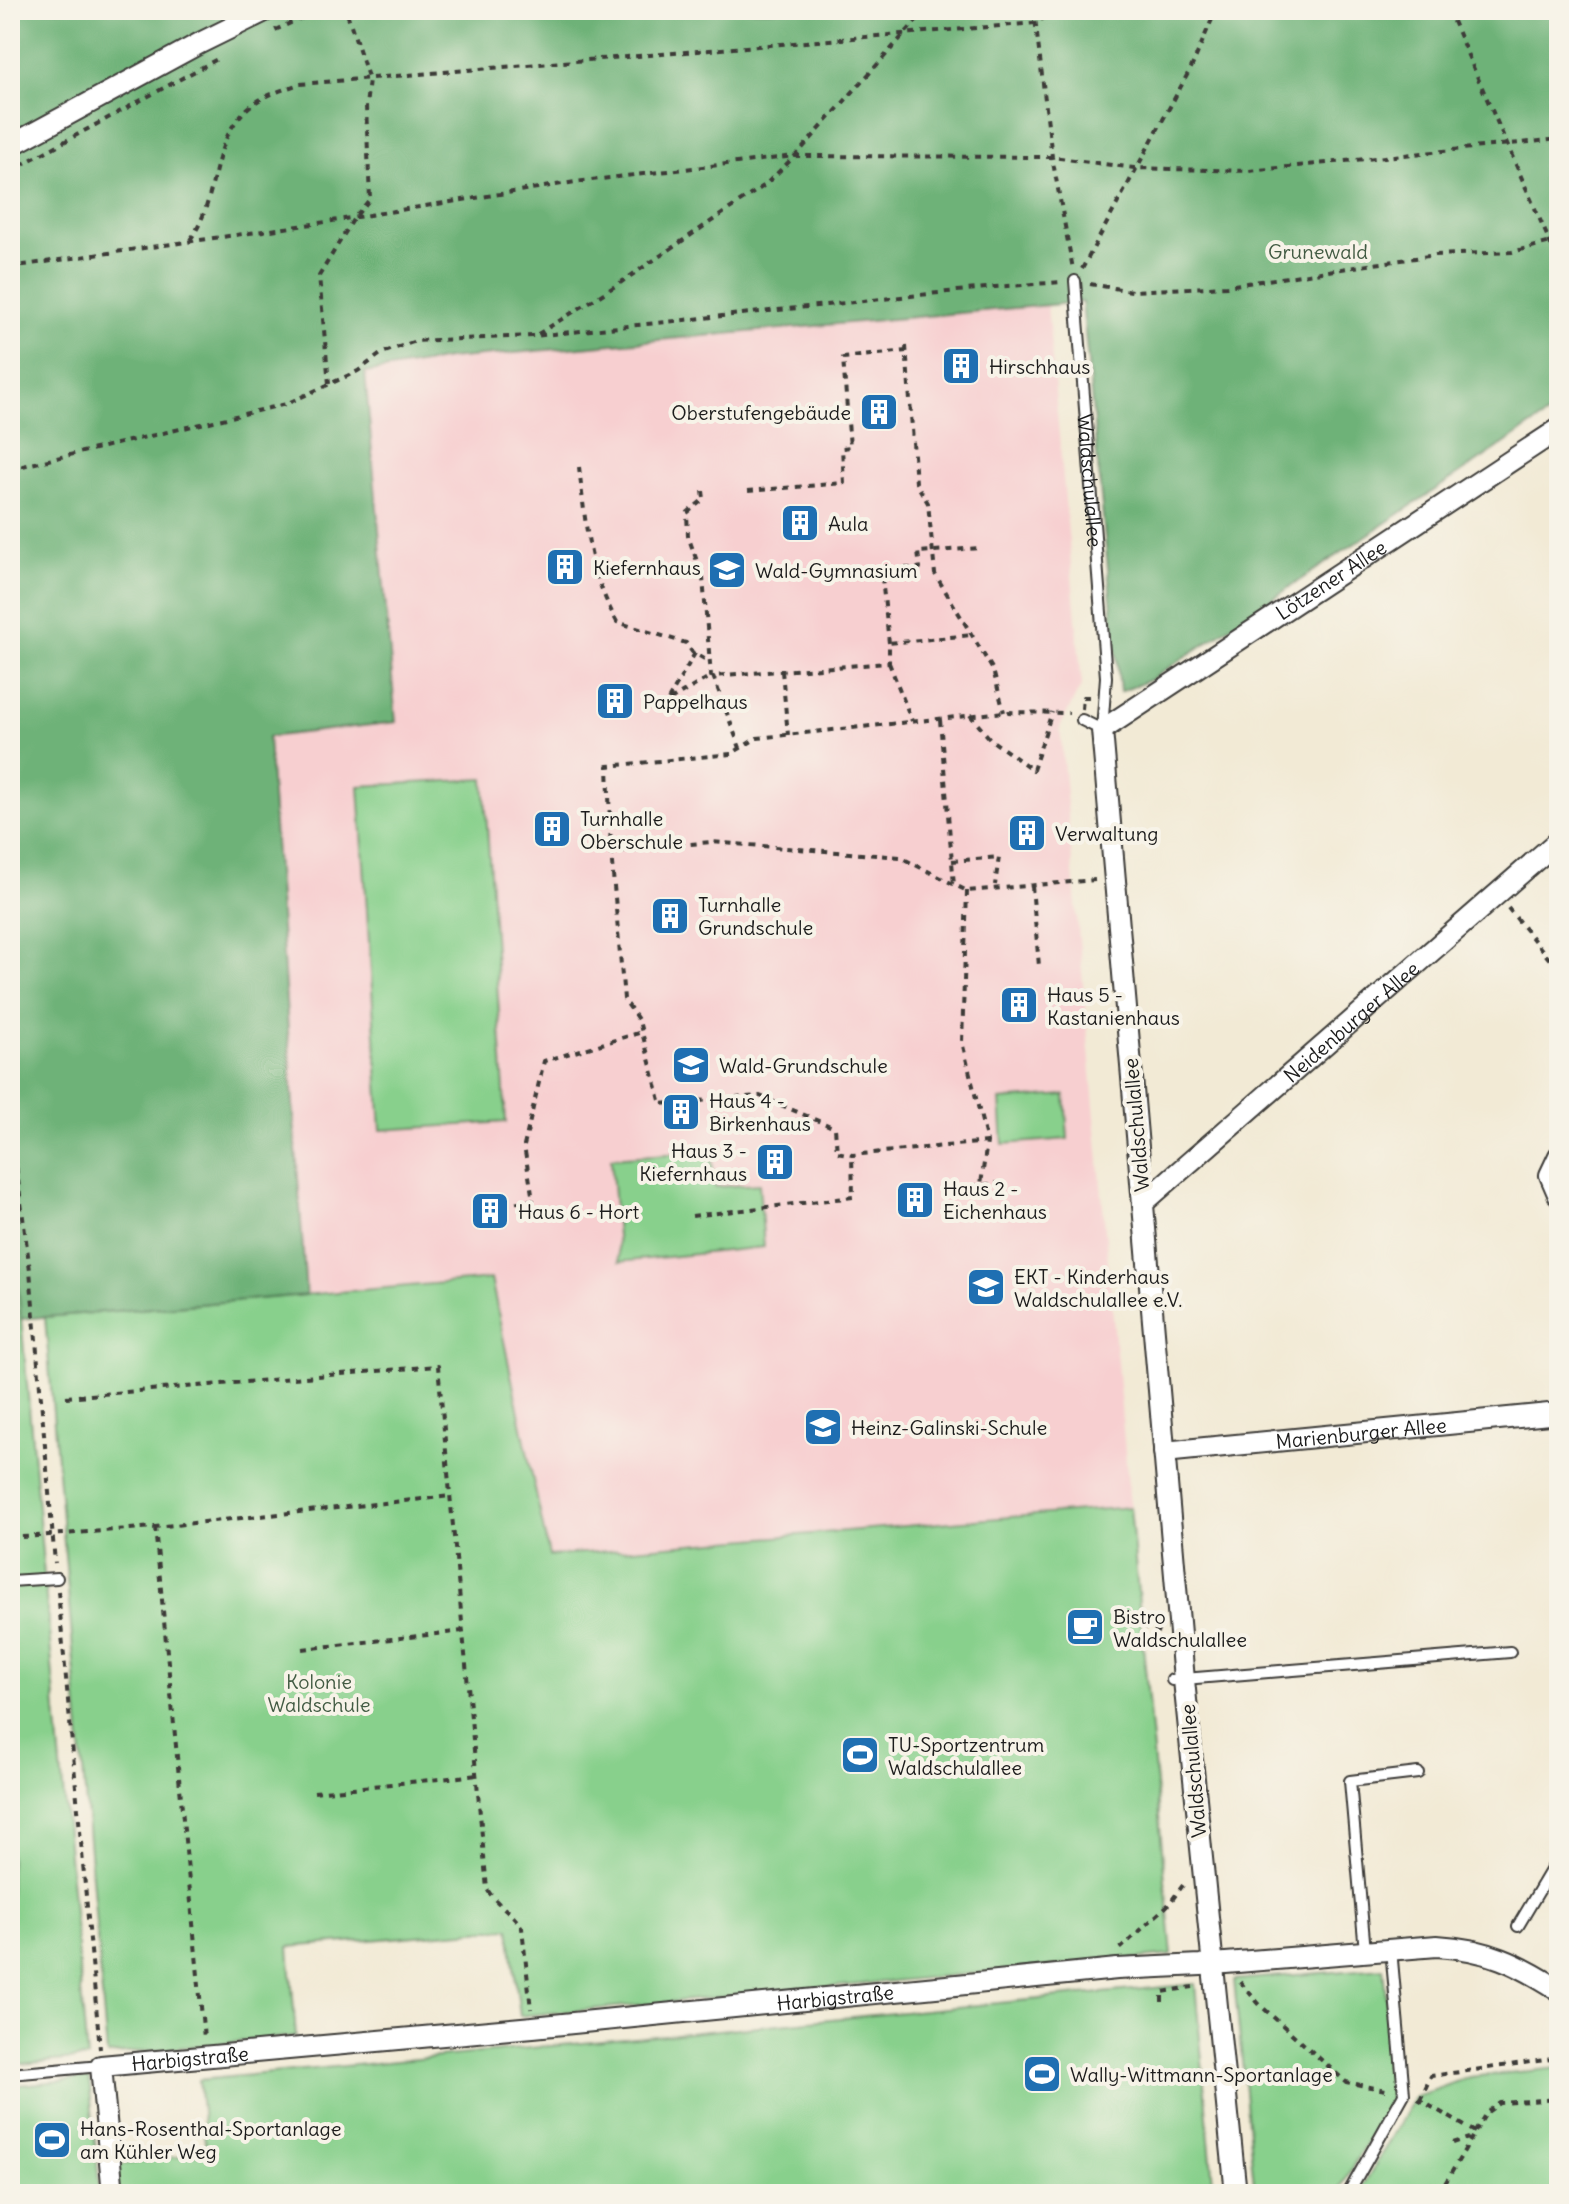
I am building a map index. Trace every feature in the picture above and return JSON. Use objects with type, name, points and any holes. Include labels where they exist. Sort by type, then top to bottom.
[{"type":"street","points":[[10,146],[267,10]]},
{"type":"street","name":"Lötzener Allee","points":[[1102,730],[1559,429]]},
{"type":"street","name":"Waldschulallee","points":[[1102,730],[1105,880],[1143,1203],[1181,1640],[1178,1680],[1201,1859],[1207,1972],[1236,2194]]},
{"type":"street","name":"Neidenburger Allee","points":[[1143,1203],[1559,840]]},
{"type":"street","points":[[1559,1156],[1550,1175],[1559,1196]]},
{"type":"street","name":"Marienburger Allee","points":[[1164,1452],[1559,1413]]},
{"type":"street","name":"Harbigstraße","points":[[101,2066],[533,2027],[667,2007],[1095,1972],[1207,1972],[1365,1951],[1437,1946],[1469,1948],[1500,1956],[1559,1990]]},
{"type":"street","points":[[101,2066],[113,2194]]},
{"type":"lane","name":"Waldschulallee","points":[[1075,281],[1106,677],[1102,730]]},
{"type":"lane","points":[[1082,720],[1102,730]]},
{"type":"lane","points":[[10,1581],[57,1578]]},
{"type":"lane","points":[[1178,1680],[1510,1652]]},
{"type":"lane","points":[[1365,1951],[1350,1781],[1418,1773]]},
{"type":"lane","points":[[1518,1926],[1559,1857]]},
{"type":"lane","points":[[1348,2194],[1404,2094],[1391,1949]]},
{"type":"lane","points":[[10,2074],[101,2066]]},
{"type":"path","points":[[10,19],[27,10]]},
{"type":"path","points":[[272,31],[320,10]]},
{"type":"path","points":[[329,385],[319,276],[354,218],[370,199],[366,106],[369,80],[346,10]]},
{"type":"path","points":[[534,336],[620,283],[765,185],[795,156],[926,10]]},
{"type":"path","points":[[1034,10],[1052,157],[1075,281]]},
{"type":"path","points":[[190,240],[206,213],[224,139],[243,112],[267,96],[299,84],[1035,23],[1058,10]]},
{"type":"path","points":[[1075,281],[1192,66],[1216,10]]},
{"type":"path","points":[[1448,10],[1559,263]]},
{"type":"path","points":[[10,171],[221,57]]},
{"type":"path","points":[[10,267],[354,218],[575,182],[795,156],[1052,157],[1134,168],[1249,171],[1559,139]]},
{"type":"path","points":[[10,469],[286,404],[358,371],[382,353],[416,341],[534,336],[1075,281],[1132,291],[1227,286],[1435,255],[1512,252],[1551,242],[1559,235]]},
{"type":"path","points":[[748,491],[844,483],[842,448],[850,447],[843,358],[906,349],[916,483],[928,503],[935,574],[993,670],[1004,712]]},
{"type":"path","points":[[579,467],[589,554],[602,595],[617,622],[686,643],[710,662]]},
{"type":"path","points":[[703,491],[704,499],[687,513],[688,536],[703,578],[712,676],[740,748]]},
{"type":"path","points":[[912,721],[889,663],[882,578],[904,577],[905,568],[920,568],[918,552],[982,548]]},
{"type":"path","points":[[889,643],[972,635]]},
{"type":"path","points":[[695,653],[667,702],[712,676],[889,663]]},
{"type":"path","points":[[782,671],[788,735]]},
{"type":"path","points":[[970,715],[991,740],[1033,770],[1052,712]]},
{"type":"path","points":[[987,1142],[852,1155],[837,1152],[835,1128],[760,1096],[661,1104],[639,1021],[624,999],[611,852],[608,766],[731,754],[757,738],[970,715],[1068,712],[1082,720]]},
{"type":"path","points":[[939,719],[954,885]]},
{"type":"path","points":[[611,852],[711,842],[900,857],[967,891],[1105,880]]},
{"type":"path","points":[[952,861],[999,857],[995,885]]},
{"type":"path","points":[[1032,886],[1039,966]]},
{"type":"path","points":[[967,891],[962,1042],[987,1142],[981,1184]]},
{"type":"path","points":[[1496,894],[1559,971]]},
{"type":"path","points":[[504,1204],[533,1200],[524,1146],[544,1061],[642,1032]]},
{"type":"path","points":[[10,1120],[30,1270],[101,2066]]},
{"type":"path","points":[[692,1216],[853,1197],[852,1155]]},
{"type":"path","points":[[960,1188],[997,1183]]},
{"type":"path","points":[[66,1397],[438,1366],[487,1889],[522,1928],[533,2027]]},
{"type":"path","points":[[10,1538],[155,1527],[451,1496]]},
{"type":"path","points":[[155,1527],[206,2057]]},
{"type":"path","points":[[1120,1618],[1181,1640]]},
{"type":"path","points":[[303,1649],[464,1631]]},
{"type":"path","points":[[314,1792],[478,1775]]},
{"type":"path","points":[[1095,1972],[1169,1904],[1201,1859]]},
{"type":"path","points":[[1162,2002],[1162,1992],[1194,1987],[1207,1972]]},
{"type":"path","points":[[1234,1975],[1260,2005],[1346,2082],[1420,2100],[1474,2133]]},
{"type":"path","points":[[1420,2100],[1431,2076],[1559,2058]]},
{"type":"path","points":[[1439,2194],[1486,2113],[1500,2103],[1559,2099]]},
{"type":"path","points":[[1453,2143],[1464,2141],[1474,2133]]},
{"type":"shaded area","points":[[1047,305],[1082,684],[1060,727],[1130,1507],[548,1556],[491,1279],[306,1295],[268,737],[396,722],[365,373],[448,359]]},
{"type":"green space","name":"Grunewald","points":[[10,10],[1559,10],[1559,407],[1152,679],[1120,692],[1082,302],[448,359],[365,373],[396,722],[268,737],[306,1295],[21,1319],[10,1193]]},
{"type":"green space","points":[[484,779],[506,1122],[381,1130],[359,786]]},
{"type":"green space","points":[[1065,1095],[1068,1139],[1003,1144],[1000,1100]]},
{"type":"green space","points":[[711,1151],[715,1187],[759,1184],[764,1247],[619,1262],[611,1158]]},
{"type":"green space","points":[[10,1193],[87,2058],[10,2065]]},
{"type":"green space","name":"Kolonie Waldschule","points":[[491,1279],[549,1556],[1130,1507],[1172,1955],[520,2016],[509,1928],[289,1947],[296,2036],[107,2055],[45,1317]]},
{"type":"green space","points":[[1383,1968],[1395,2092],[1337,2194],[1255,2194],[1234,1980]]},
{"type":"green space","name":"Wally-Wittmann-Sportanlage","points":[[1195,1984],[1214,2194],[113,2194],[110,2166],[206,2153],[199,2080]]},
{"type":"green space","points":[[1559,2068],[1559,2194],[1358,2194],[1415,2097],[1469,2077]]},
{"type":"green space","name":"Hans-Rosenthal-Sportanlage am Kühler Weg","points":[[89,2078],[100,2194],[10,2194],[10,2086]]},
{"type":"place","name":"Hirschhaus","points":[[961,366]]},
{"type":"place","name":"Oberstufengebäude","points":[[879,412]]},
{"type":"place","name":"Aula","points":[[800,523]]},
{"type":"place","name":"Kiefernhaus","points":[[565,567]]},
{"type":"place","name":"Wald-Gymnasium","points":[[727,570]]},
{"type":"place","name":"Pappelhaus","points":[[615,701]]},
{"type":"place","name":"Turnhalle Oberschule","points":[[552,829]]},
{"type":"place","name":"Verwaltung","points":[[1027,833]]},
{"type":"place","name":"Turnhalle Grundschule","points":[[670,916]]},
{"type":"place","name":"Haus 5 - Kastanienhaus","points":[[1019,1005]]},
{"type":"place","name":"Wald-Grundschule","points":[[691,1065]]},
{"type":"place","name":"Haus 4 - Birkenhaus","points":[[681,1112]]},
{"type":"place","name":"Haus 3 - Kiefernhaus","points":[[775,1162]]},
{"type":"place","name":"Haus 2 - Eichenhaus","points":[[915,1200]]},
{"type":"place","name":"Haus 6 - Hort","points":[[490,1211]]},
{"type":"place","name":"EKT - Kinderhaus Waldschulallee e.V.","points":[[986,1287]]},
{"type":"place","name":"Heinz-Galinski-Schule","points":[[823,1427]]},
{"type":"place","name":"Bistro Waldschulallee","points":[[1085,1627]]},
{"type":"place","name":"TU-Sportzentrum Waldschulallee","points":[[860,1755]]},
{"type":"place","name":"Wally-Wittmann-Sportanlage","points":[[1042,2074]]},
{"type":"place","name":"Hans-Rosenthal-Sportanlage am Kühler Weg","points":[[52,2140]]}]
